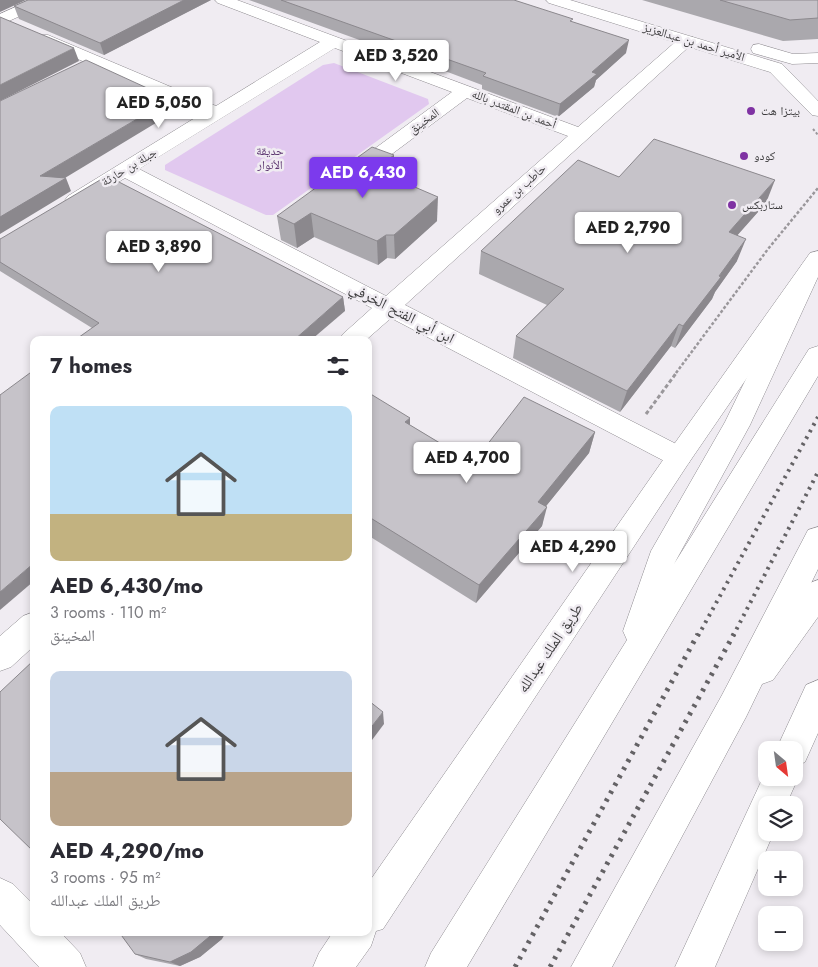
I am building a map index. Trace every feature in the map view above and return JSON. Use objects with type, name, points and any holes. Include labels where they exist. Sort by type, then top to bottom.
[{"type":"main road","points":[[1,20],[44,0]]},
{"type":"main road","name":"أحمد بن المقتدر بالله","points":[[223,0],[580,134]]},
{"type":"main road","name":"الأمير أحمد بن عبدالعزيز","points":[[554,0],[776,68],[818,111]]},
{"type":"main road","name":"الأمير أحمد بن عبدالعزيز","points":[[596,0],[792,59],[818,58]]},
{"type":"main road","points":[[1,20],[218,114]]},
{"type":"main road","name":"حاطب بن عمرو","points":[[356,336],[687,40]]},
{"type":"main road","name":"جبلة بن حارثة","points":[[58,210],[218,114],[334,41]]},
{"type":"main road","points":[[78,70],[95,62]]},
{"type":"main road","name":"المخينق","points":[[340,183],[465,91]]},
{"type":"main road","name":"ابن أبي الفتح الخرفي","points":[[125,170],[270,235],[389,306],[679,457]]},
{"type":"main road","points":[[627,670],[661,560],[737,425],[815,263]]},
{"type":"main road","name":"طريق الملك عبدالله","points":[[372,911],[679,457],[815,263]]},
{"type":"main road","points":[[445,967],[818,355]]},
{"type":"main road","points":[[591,967],[734,706],[818,539]]},
{"type":"main road","points":[[734,706],[818,593]]},
{"type":"main road","points":[[0,656],[30,630]]},
{"type":"main road","points":[[797,741],[818,696]]},
{"type":"main road","points":[[695,967],[758,828]]},
{"type":"main road","points":[[0,897],[30,929]]},
{"type":"main road","points":[[37,936],[66,967]]},
{"type":"main road","points":[[334,967],[354,936]]},
{"type":"path","points":[[632,433],[768,249],[818,188]]},
{"type":"green space","name":"حديقة الأنوار","points":[[334,63],[428,99],[429,104],[273,215],[266,215],[165,170],[165,165],[323,65]]},
{"type":"building","points":[[28,0],[184,0],[100,43],[14,6]]},
{"type":"building","points":[[281,0],[514,0],[629,40],[592,72],[597,74],[560,104],[483,76],[486,73]]},
{"type":"building","points":[[720,0],[818,0],[818,18],[790,20]]},
{"type":"building","points":[[0,17],[74,48],[0,85]]},
{"type":"building","points":[[86,60],[171,99],[40,176],[66,178],[0,217],[0,101]]},
{"type":"building","points":[[654,139],[775,180],[729,232],[746,239],[719,276],[721,277],[683,326],[679,324],[627,391],[516,336],[564,289],[481,251],[578,160],[619,177]]},
{"type":"building","points":[[372,147],[394,155],[375,170],[438,197],[394,235],[386,235],[377,241],[311,213],[294,224],[277,216]]},
{"type":"building","points":[[100,180],[117,181],[343,297],[299,336],[81,336],[99,323],[0,262],[0,239]]},
{"type":"building","points":[[30,373],[30,566],[0,592],[0,395]]},
{"type":"building","points":[[372,395],[410,418],[405,422],[473,463],[524,397],[595,432],[538,502],[547,507],[479,585],[372,519]]},
{"type":"building","points":[[30,664],[30,848],[0,819],[0,692]]},
{"type":"building","points":[[372,703],[383,712],[372,726]]},
{"type":"building","points":[[122,936],[210,936],[191,952],[170,962],[135,954]]},
{"type":"railway","points":[[698,636],[818,417]]},
{"type":"railway","points":[[733,636],[818,472]]},
{"type":"railway","points":[[515,967],[698,634]]},
{"type":"railway","points":[[550,967],[734,634]]},
{"type":"place","name":"بيتزا هت","points":[[751,111]]},
{"type":"place","name":"كودو","points":[[744,156]]},
{"type":"place","name":"ستاربكس","points":[[732,205]]}]
